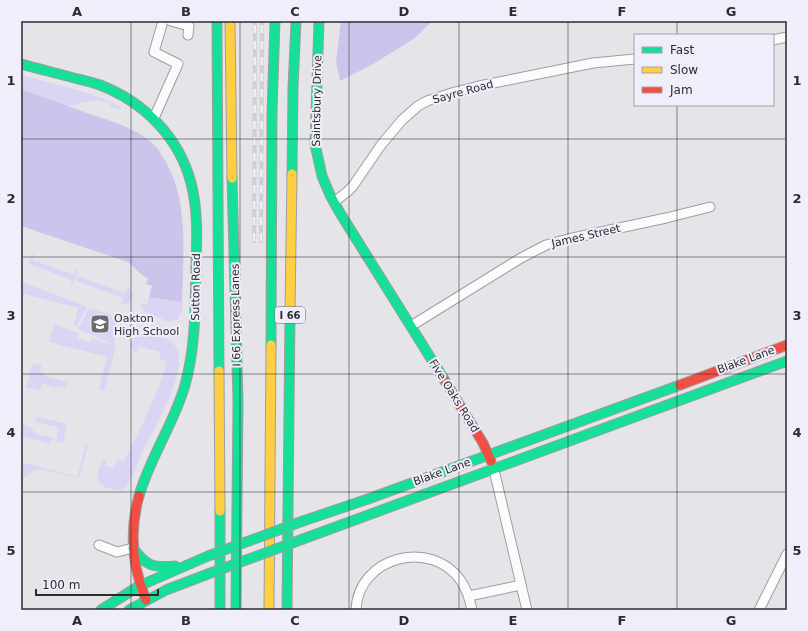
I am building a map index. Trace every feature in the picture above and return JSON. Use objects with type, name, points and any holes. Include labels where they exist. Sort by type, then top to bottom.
[{"type":"main road","points":[[217,21],[220,238],[220,610]]},
{"type":"main road","name":"I 66 Express Lanes","points":[[230,21],[230,91],[237,373],[238,486],[236,610]]},
{"type":"main road","points":[[269,610],[272,113],[275,21]]},
{"type":"main road","name":"I 66","points":[[287,610],[293,88],[296,21]]},
{"type":"main road","name":"Saintsbury Drive","points":[[320,21],[315,144],[316,158],[322,178],[334,202]]},
{"type":"main road","points":[[230,91],[239,46]]},
{"type":"main road","name":"Sutton Road","points":[[21,64],[111,89],[134,102],[154,118],[178,149],[186,165],[193,190],[196,219],[195,318],[191,360],[184,388],[149,466],[140,490],[134,524],[133,548],[135,570],[139,586],[146,600]]},
{"type":"main road","points":[[209,118],[218,138]]},
{"type":"main road","name":"Five Oaks Road","points":[[334,202],[479,437],[494,470]]},
{"type":"main road","name":"Blake Lane","points":[[101,610],[139,586],[187,564],[787,345]]},
{"type":"main road","name":"Blake Lane","points":[[129,610],[166,590],[208,574],[787,361]]},
{"type":"main road","points":[[133,548],[147,565],[154,567],[187,564]]},
{"type":"street","points":[[154,118],[178,64],[154,52],[163,21]]},
{"type":"street","points":[[171,21],[188,26],[188,35]]},
{"type":"street","points":[[774,40],[787,38]]},
{"type":"street","name":"Sayre Road","points":[[334,202],[353,186],[381,145],[402,120],[414,109],[427,102],[455,92],[479,86],[593,64],[634,59]]},
{"type":"street","name":"James Street","points":[[411,326],[521,258],[546,245],[710,207]]},
{"type":"street","name":"Five Oaks Road","points":[[494,470],[527,610]]},
{"type":"street","points":[[99,545],[117,552],[133,548]]},
{"type":"street","points":[[760,610],[787,554]]},
{"type":"street","points":[[356,610],[362,589],[371,575],[389,562],[404,558],[426,558],[447,568],[461,581],[469,596],[472,610]]},
{"type":"street","points":[[469,596],[521,584]]},
{"type":"shaded area","points":[[341,21],[432,21],[415,38],[373,64],[340,81],[336,62]]},
{"type":"shaded area","points":[[21,75],[85,92],[122,107],[119,109],[113,108],[107,102],[95,100],[68,106],[21,89]]},
{"type":"shaded area","points":[[21,89],[123,126],[140,134],[157,148],[171,172],[177,189],[181,208],[183,226],[182,302],[149,297],[152,286],[146,284],[148,278],[142,275],[128,262],[21,226]]},
{"type":"shaded area","points":[[33,253],[33,260],[74,275],[78,269],[72,287],[72,280],[29,264]]},
{"type":"shaded area","points":[[77,276],[125,293],[129,288],[133,293],[132,301],[123,305],[121,303],[123,298],[76,281]]},
{"type":"shaded area","points":[[21,282],[86,306],[87,307],[77,326],[74,324],[78,308],[24,294],[23,296],[21,295]]},
{"type":"shaded area","points":[[149,297],[183,302],[182,311],[178,319],[170,322],[144,312],[141,308],[141,304],[147,305]]},
{"type":"shaded area","points":[[89,308],[108,314],[115,318],[117,325],[114,342],[115,350],[104,391],[99,390],[107,357],[49,342],[54,324],[79,332],[77,338],[90,343],[92,338],[111,345],[111,343],[78,329]]},
{"type":"shaded area","points":[[143,333],[165,339],[174,345],[177,349],[179,359],[178,372],[162,414],[142,453],[133,475],[126,487],[116,490],[104,486],[98,479],[102,461],[105,459],[105,466],[114,468],[117,460],[124,461],[153,400],[167,361],[160,360],[160,352],[139,346],[137,352],[133,351],[130,344],[131,341]]},
{"type":"shaded area","points":[[33,363],[42,366],[40,372],[45,374],[44,376],[68,382],[66,388],[58,386],[54,388],[43,383],[40,387],[41,389],[38,391],[36,389],[26,388]]},
{"type":"shaded area","points":[[38,417],[67,424],[63,443],[55,440],[57,439],[58,427],[35,422]]},
{"type":"shaded area","points":[[22,424],[31,428],[37,435],[54,438],[51,440],[50,444],[21,436]]},
{"type":"shaded area","points":[[86,445],[88,445],[78,478],[38,469],[21,479],[21,462],[77,477]]},
{"type":"railway","points":[[254,241],[255,21]]},
{"type":"railway","points":[[261,241],[262,21]]},
{"type":"traffic: fast","points":[[217,21],[219,371]]},
{"type":"traffic: fast","points":[[271,345],[272,113],[275,21]]},
{"type":"traffic: fast","points":[[292,174],[293,88],[296,21]]},
{"type":"traffic: fast","points":[[319,21],[315,144],[322,176],[340,213],[445,381]]},
{"type":"traffic: fast","points":[[21,64],[100,85],[131,101],[145,111],[169,136],[178,151],[191,183],[195,203],[197,234],[195,310],[189,370],[175,413],[149,468],[139,496]]},
{"type":"traffic: fast","points":[[232,178],[238,401],[236,610]]},
{"type":"traffic: fast","points":[[287,610],[290,313]]},
{"type":"traffic: fast","points":[[303,539],[787,361]]},
{"type":"traffic: fast","points":[[303,521],[368,499],[680,385]]},
{"type":"traffic: fast","points":[[220,511],[220,610]]},
{"type":"traffic: fast","points":[[208,556],[303,521]]},
{"type":"traffic: fast","points":[[208,574],[303,539]]},
{"type":"traffic: fast","points":[[133,548],[142,559],[155,566],[175,566]]},
{"type":"traffic: fast","points":[[101,610],[139,586],[208,556]]},
{"type":"traffic: fast","points":[[129,610],[166,590],[208,574]]},
{"type":"traffic: slow","points":[[230,21],[232,178]]},
{"type":"traffic: slow","points":[[290,313],[292,174]]},
{"type":"traffic: slow","points":[[269,610],[271,345]]},
{"type":"traffic: slow","points":[[219,371],[220,511]]},
{"type":"traffic: jam","points":[[680,385],[787,345]]},
{"type":"traffic: jam","points":[[445,381],[483,443],[491,461]]},
{"type":"traffic: jam","points":[[139,496],[133,536],[135,562],[146,600]]},
{"type":"place","name":"Oakton High School","points":[[100,324]]}]
